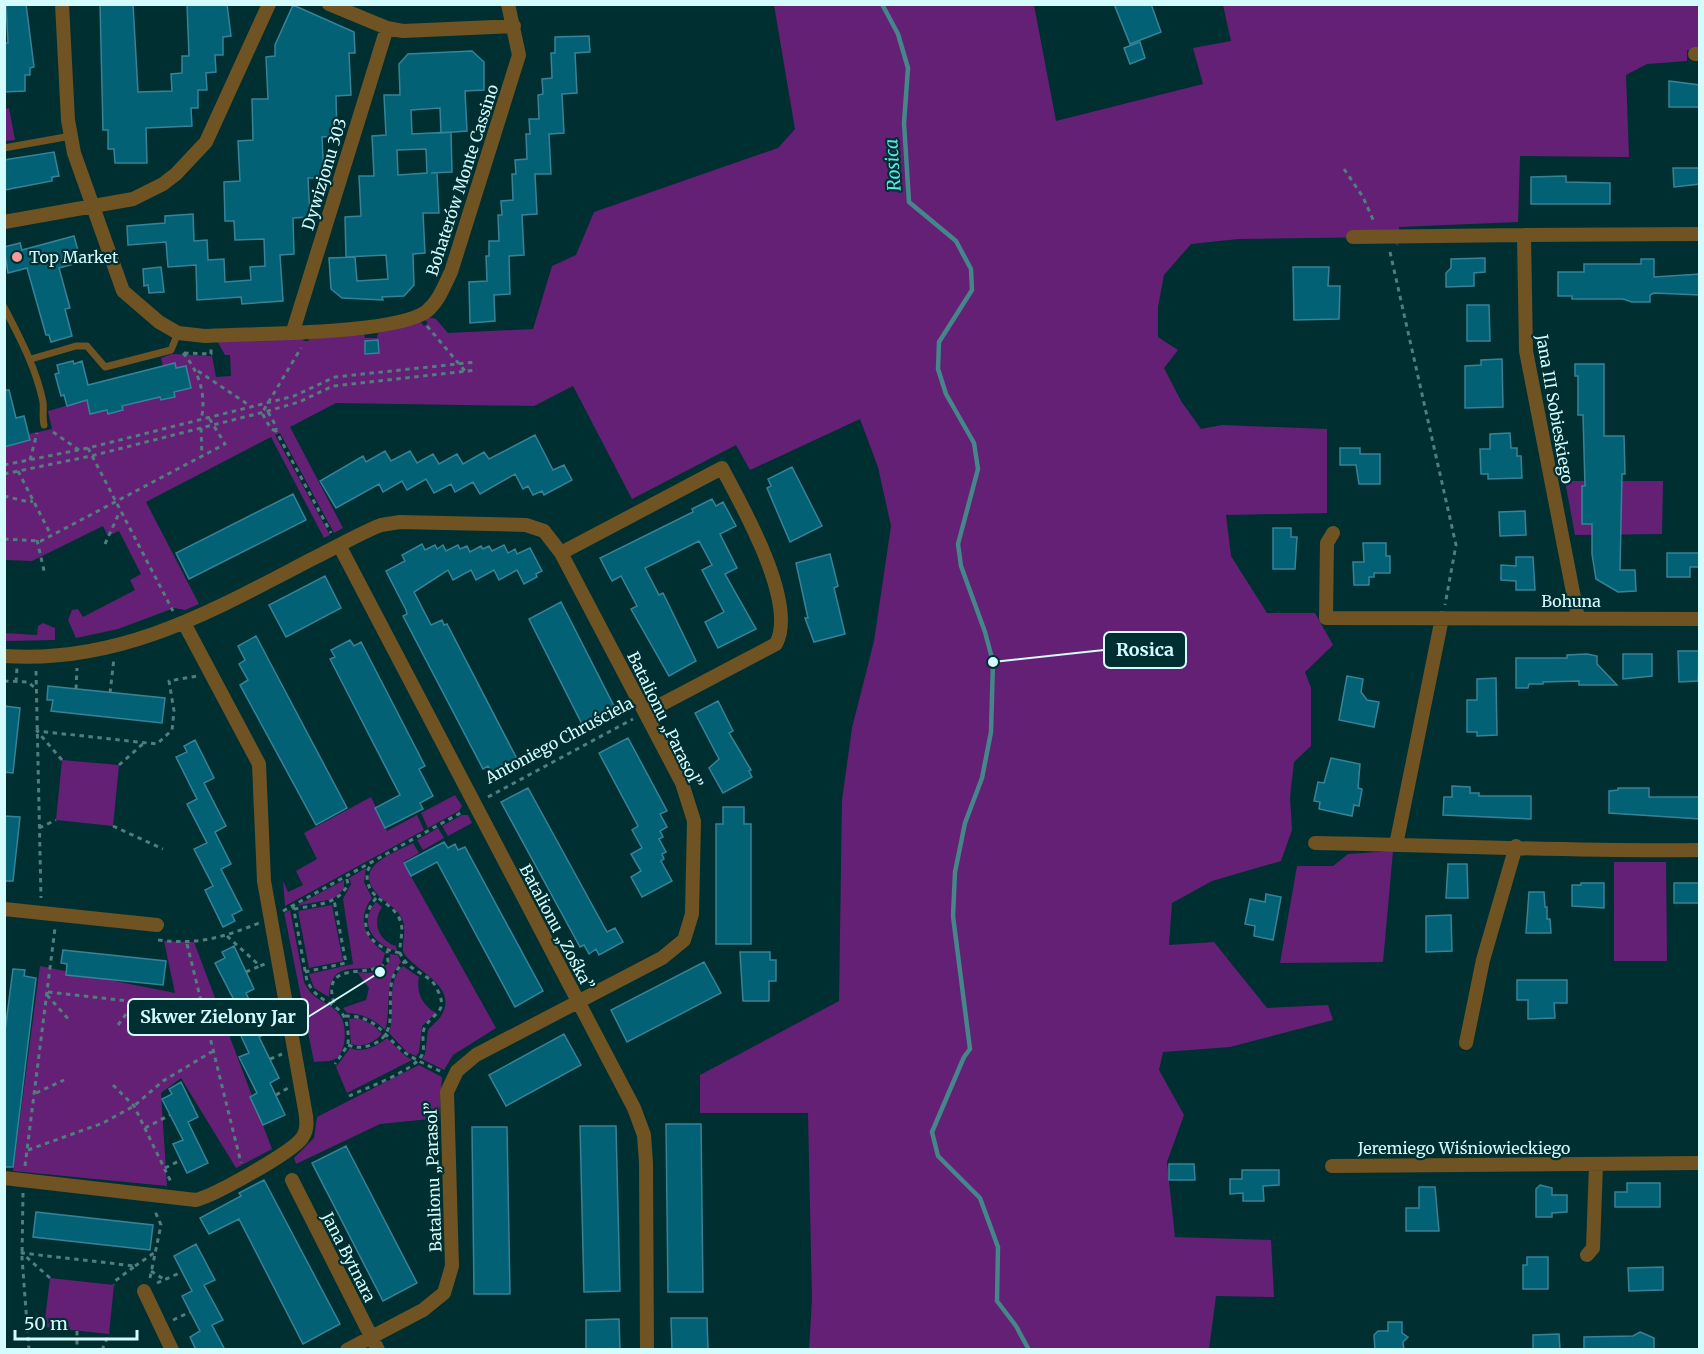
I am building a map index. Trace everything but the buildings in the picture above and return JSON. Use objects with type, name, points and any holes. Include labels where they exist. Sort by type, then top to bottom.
[{"type":"street","name":"Bohaterów Monte Cassino","points":[[62,4],[74,153],[123,291],[159,322],[178,333],[204,336],[384,326],[418,316],[435,302],[451,272],[519,55],[508,4]]},
{"type":"street","points":[[4,222],[120,202],[147,193],[163,184],[192,160],[206,142],[269,4]]},
{"type":"street","points":[[329,4],[387,28],[402,30],[514,26]]},
{"type":"street","name":"Dywizjonu 303","points":[[293,331],[387,28]]},
{"type":"street","points":[[1353,237],[1700,234]]},
{"type":"street","name":"Jana III Sobieskiego","points":[[1524,235],[1526,351],[1578,618]]},
{"type":"street","name":"Antoniego Chruściela","points":[[561,553],[722,468],[758,536],[774,585],[782,622],[781,634],[776,644],[645,713]]},
{"type":"street","name":"Batalionu „Parasol”","points":[[4,656],[36,657],[78,654],[115,648],[336,541],[390,523],[522,524],[544,531],[561,553],[682,783],[694,821],[692,914],[684,940],[662,958],[476,1055],[457,1071],[447,1092],[452,1266],[444,1293],[423,1310],[347,1350]]},
{"type":"street","name":"Bohuna","points":[[1333,533],[1326,543],[1326,618],[1700,619]]},
{"type":"street","name":"Batalionu „Zośka”","points":[[336,541],[634,1108],[644,1135],[647,1350]]},
{"type":"street","points":[[1396,845],[1442,618]]},
{"type":"street","points":[[4,1178],[178,1199],[206,1197],[294,1146],[306,1130],[305,1110],[264,881],[259,764],[179,619]]},
{"type":"street","points":[[1315,843],[1516,846],[1608,851],[1700,850]]},
{"type":"street","points":[[1466,1043],[1483,960],[1516,846]]},
{"type":"street","points":[[4,909],[157,925]]},
{"type":"street","name":"Jeremiego Wiśniowieckiego","points":[[1332,1166],[1700,1163]]},
{"type":"street","points":[[1587,1255],[1593,1248],[1596,1164]]},
{"type":"street","name":"Jana Bytnara","points":[[292,1180],[378,1350]]},
{"type":"street","points":[[144,1291],[172,1350]]},
{"type":"lane","points":[[4,148],[71,136]]},
{"type":"lane","points":[[4,307],[31,359],[44,405],[44,425]]},
{"type":"lane","points":[[31,359],[76,346],[87,346],[105,367],[171,350],[178,333]]},
{"type":"path","points":[[1344,169],[1363,197],[1392,256],[1456,544],[1442,618]]},
{"type":"path","points":[[418,316],[465,371]]},
{"type":"path","points":[[262,412],[312,330]]},
{"type":"path","points":[[183,353],[196,370],[252,407]]},
{"type":"path","points":[[4,465],[88,448],[268,403],[294,396],[331,378],[476,362]]},
{"type":"path","points":[[196,370],[203,398],[201,420]]},
{"type":"path","points":[[4,474],[91,456],[268,411],[299,402],[333,386],[477,370]]},
{"type":"path","points":[[376,373],[382,381]]},
{"type":"path","points":[[268,411],[276,426],[276,431],[336,541]]},
{"type":"path","points":[[262,412],[271,429],[276,431]]},
{"type":"path","points":[[4,539],[37,540],[51,535],[225,444],[209,418]]},
{"type":"path","points":[[30,460],[37,433],[44,425],[79,450]]},
{"type":"path","points":[[201,428],[202,457]]},
{"type":"path","points":[[88,448],[179,619]]},
{"type":"path","points":[[18,471],[51,535]]},
{"type":"path","points":[[4,496],[33,501]]},
{"type":"path","points":[[105,544],[120,511]]},
{"type":"path","points":[[37,540],[45,575]]},
{"type":"path","points":[[110,693],[115,648]]},
{"type":"path","points":[[76,689],[78,654]]},
{"type":"path","points":[[36,657],[41,913]]},
{"type":"path","points":[[38,731],[157,744],[172,730],[174,711],[169,681],[210,674]]},
{"type":"path","points":[[4,681],[28,682],[37,690]]},
{"type":"path","name":"Antoniego Chruściela","points":[[271,918],[645,713]]},
{"type":"path","points":[[38,731],[62,760]]},
{"type":"path","points":[[119,765],[145,742]]},
{"type":"path","points":[[39,828],[56,820]]},
{"type":"path","points":[[113,826],[163,849]]},
{"type":"path","points":[[349,1096],[412,1066],[418,1060],[422,1054],[424,1028],[436,1017],[441,999],[432,981],[413,971],[404,962],[400,953],[403,936],[399,917],[376,898],[366,881],[367,872],[373,861]]},
{"type":"path","points":[[335,1004],[311,990],[305,972],[294,907],[334,900],[345,891],[348,884],[346,876]]},
{"type":"path","points":[[376,898],[366,914],[366,927],[370,937],[387,951],[400,953]]},
{"type":"path","points":[[305,972],[346,963],[334,900]]},
{"type":"path","points":[[29,1350],[22,1253],[23,1180],[56,914]]},
{"type":"path","points":[[227,936],[260,966]]},
{"type":"path","points":[[187,944],[244,1176]]},
{"type":"path","points":[[335,1064],[348,1045],[349,1032],[345,1016],[335,1004],[331,994],[334,982],[349,970],[372,971],[383,968],[388,961],[387,951]]},
{"type":"path","points":[[246,972],[278,959]]},
{"type":"path","points":[[348,1045],[356,1048],[365,1047],[376,1043],[386,1034],[392,1008],[391,984],[396,970],[404,962]]},
{"type":"path","points":[[47,993],[163,1005],[200,999]]},
{"type":"path","points":[[47,993],[70,1021]]},
{"type":"path","points":[[118,1025],[135,1002]]},
{"type":"path","points":[[345,1016],[366,1018],[406,1053],[454,1078]]},
{"type":"path","points":[[28,1150],[103,1123],[134,1106],[163,1081],[213,1051]]},
{"type":"path","points":[[35,1094],[64,1080]]},
{"type":"path","points":[[113,1085],[134,1106],[178,1199]]},
{"type":"path","points":[[145,1128],[170,1115]]},
{"type":"path","points":[[165,1168],[181,1160]]},
{"type":"path","points":[[148,1194],[161,1225],[150,1287],[182,1272]]},
{"type":"path","points":[[114,1285],[115,1281],[155,1252]]},
{"type":"path","points":[[22,1253],[135,1266]]},
{"type":"path","points":[[22,1253],[50,1278]]},
{"type":"path","points":[[151,1272],[165,1280]]},
{"type":"path","points":[[76,1331],[77,1350]]},
{"type":"path","points":[[102,1350],[109,1334]]},
{"type":"shaded area","points":[[774,5],[1034,5],[1056,121],[1203,84],[1193,48],[1231,41],[1223,5],[1699,5],[1699,50],[1687,50],[1687,61],[1647,64],[1626,75],[1629,157],[1520,156],[1518,222],[1399,227],[1398,246],[1389,237],[1238,239],[1191,244],[1164,275],[1158,307],[1158,337],[1178,350],[1164,368],[1181,401],[1201,429],[1222,425],[1327,429],[1327,513],[1226,515],[1231,556],[1267,613],[1315,613],[1333,645],[1305,672],[1311,688],[1311,746],[1294,762],[1290,797],[1292,830],[1281,861],[1212,881],[1172,903],[1169,945],[1214,942],[1267,1008],[1328,1005],[1333,1020],[1230,1047],[1163,1052],[1159,1070],[1184,1115],[1167,1162],[1175,1237],[1271,1240],[1274,1297],[1216,1296],[1209,1349],[809,1349],[812,1299],[808,1113],[700,1113],[700,1075],[839,1001],[842,800],[852,728],[874,641],[891,526],[878,467],[860,419],[750,470],[736,445],[632,499],[573,386],[534,406],[336,403],[290,427],[343,528],[334,533],[280,433],[275,435],[330,535],[324,538],[271,437],[146,502],[199,604],[185,610],[174,608],[118,629],[76,638],[68,620],[72,610],[78,609],[83,617],[135,590],[130,580],[141,574],[119,531],[108,536],[103,526],[32,561],[5,560],[5,447],[30,440],[29,434],[52,429],[48,411],[87,400],[90,414],[107,410],[109,414],[123,410],[122,406],[160,397],[161,400],[175,397],[174,392],[191,388],[186,366],[176,368],[175,363],[163,366],[161,358],[172,354],[212,356],[216,377],[231,376],[230,355],[225,355],[217,341],[306,336],[303,341],[308,341],[311,336],[364,334],[365,338],[377,338],[378,333],[420,321],[424,326],[428,323],[424,319],[427,317],[436,319],[448,333],[533,329],[552,266],[576,255],[594,212],[778,148],[795,129]]},
{"type":"shaded area","points":[[9,108],[15,140],[5,141],[5,109]]},
{"type":"shaded area","points":[[1565,481],[1663,481],[1662,534],[1575,535]]},
{"type":"shaded area","points":[[43,623],[55,628],[55,640],[5,641],[5,633],[37,635],[38,626]]},
{"type":"shaded area","points":[[62,760],[119,765],[113,826],[56,820]]},
{"type":"shaded area","points":[[455,795],[462,806],[459,811],[428,828],[421,813]]},
{"type":"shaded area","points":[[371,797],[387,831],[417,815],[424,830],[285,906],[283,881],[288,892],[303,885],[296,871],[317,859],[304,833]]},
{"type":"shaded area","points":[[462,815],[468,815],[472,823],[448,836],[442,826]]},
{"type":"shaded area","points":[[438,828],[444,838],[423,850],[417,840]]},
{"type":"shaded area","points":[[413,843],[419,853],[403,862],[496,1028],[453,1055],[444,1070],[422,1059],[425,1054],[428,1030],[441,1016],[445,996],[433,980],[403,952],[404,929],[400,915],[379,896],[371,886],[369,877],[371,869],[377,863]]},
{"type":"shaded area","points":[[1393,851],[1383,962],[1280,963],[1297,866],[1333,866],[1348,854]]},
{"type":"shaded area","points":[[1614,862],[1666,862],[1667,961],[1614,961]]},
{"type":"shaded area","points":[[366,868],[364,882],[372,898],[364,913],[365,928],[372,941],[385,953],[381,967],[340,972],[334,977],[329,997],[314,988],[309,974],[353,964],[343,899],[351,884],[349,878]]},
{"type":"shaded area","points":[[344,880],[344,889],[333,899],[296,906]]},
{"type":"shaded area","points":[[376,902],[382,907],[377,919],[378,930],[385,940],[396,946],[397,951],[381,944],[368,925],[368,918]]},
{"type":"shaded area","points":[[332,905],[343,961],[309,968],[298,911]]},
{"type":"shaded area","points":[[290,910],[304,982],[317,998],[337,1012],[343,1022],[345,1034],[343,1047],[338,1057],[331,1061],[314,1062],[284,913]]},
{"type":"shaded area","points":[[164,941],[194,942],[272,1149],[236,1168],[181,1078],[161,1093],[167,1186],[13,1171],[40,966],[175,993]]},
{"type":"shaded area","points":[[390,954],[398,955],[401,962],[395,970],[390,986],[385,1030],[372,1020],[347,1013],[343,1008],[366,1000],[369,988],[357,972],[371,973],[379,970],[390,961]]},
{"type":"shaded area","points":[[403,966],[419,977],[418,988],[421,998],[436,1013],[422,1026],[419,1052],[416,1056],[407,1052],[389,1033],[394,981]]},
{"type":"shaded area","points":[[358,1018],[373,1025],[382,1034],[368,1044],[351,1044],[349,1019]]},
{"type":"shaded area","points":[[387,1038],[412,1060],[347,1093],[336,1067],[350,1048],[360,1050],[369,1048]]},
{"type":"shaded area","points":[[419,1065],[442,1077],[439,1118],[380,1124],[296,1164],[294,1158],[314,1138],[317,1117]]},
{"type":"shaded area","points":[[50,1278],[114,1285],[109,1334],[44,1327]]},
{"type":"waterway","name":"Rosica","points":[[882,4],[898,34],[908,68],[904,123],[909,202],[956,241],[971,269],[972,290],[939,342],[938,369],[946,394],[974,443],[978,469],[958,544],[961,566],[985,632],[993,662],[991,732],[982,778],[965,823],[955,872],[953,916],[970,1049],[964,1057],[932,1132],[938,1156],[980,1198],[998,1247],[997,1301],[1016,1326],[1029,1350]]},
{"type":"place","name":"Top Market","points":[[17,257]]},
{"type":"place","name":"Rosica","points":[[993,662]]},
{"type":"place","name":"Skwer Zielony Jar","points":[[380,972]]}]
